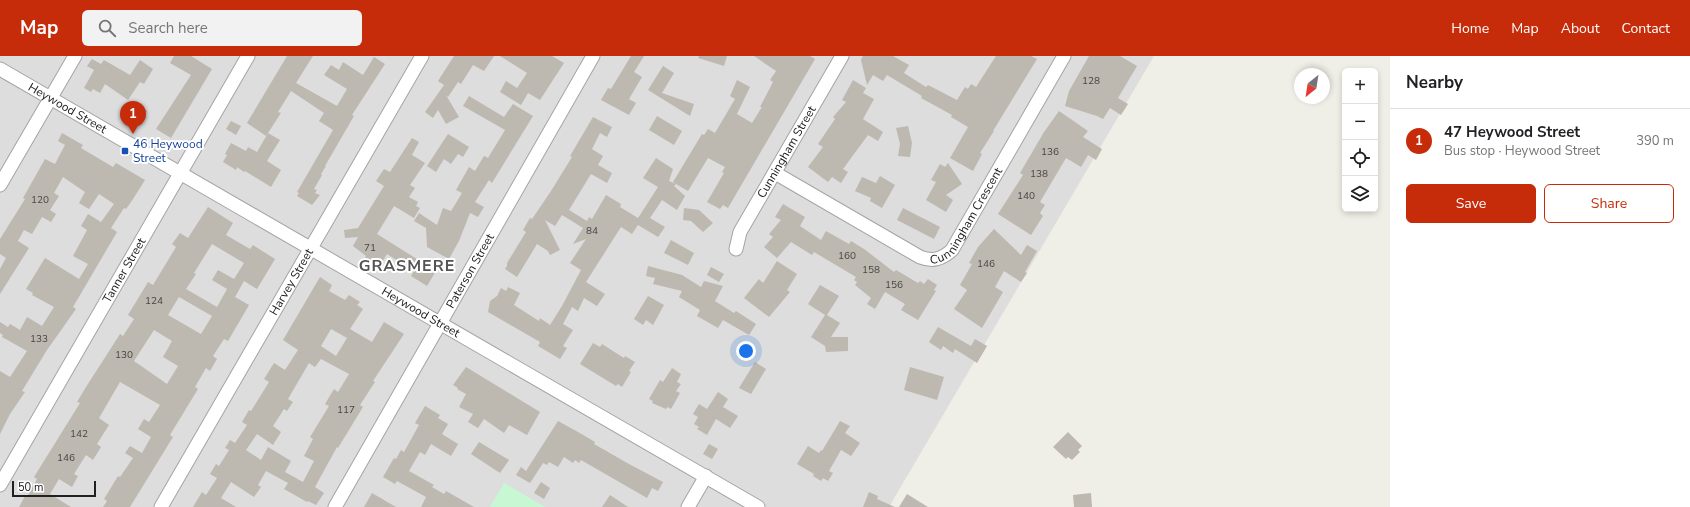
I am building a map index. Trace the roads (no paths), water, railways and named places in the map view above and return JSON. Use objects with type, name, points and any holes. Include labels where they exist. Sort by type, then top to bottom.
[{"type":"street","points":[[0,185],[75,56]]},
{"type":"street","name":"Tanner Street","points":[[0,485],[248,56]]},
{"type":"street","name":"Harvey Street","points":[[161,507],[422,56]]},
{"type":"street","name":"Paterson Street","points":[[335,507],[441,324],[538,149],[593,56]]},
{"type":"street","name":"Cunningham Street","points":[[736,249],[740,232],[842,56]]},
{"type":"street","name":"Cunningham Crescent","points":[[775,173],[920,257],[927,260],[940,258],[952,250],[1064,56]]},
{"type":"street","name":"Heywood Street","points":[[0,69],[758,507]]},
{"type":"street","points":[[688,507],[706,476]]},
{"type":"place","name":"47 Heywood Street","points":[[133,134]]},
{"type":"place","name":"46 Heywood Street","points":[[125,151]]},
{"type":"district","name":"GRASMERE","points":[[407,265]]}]
